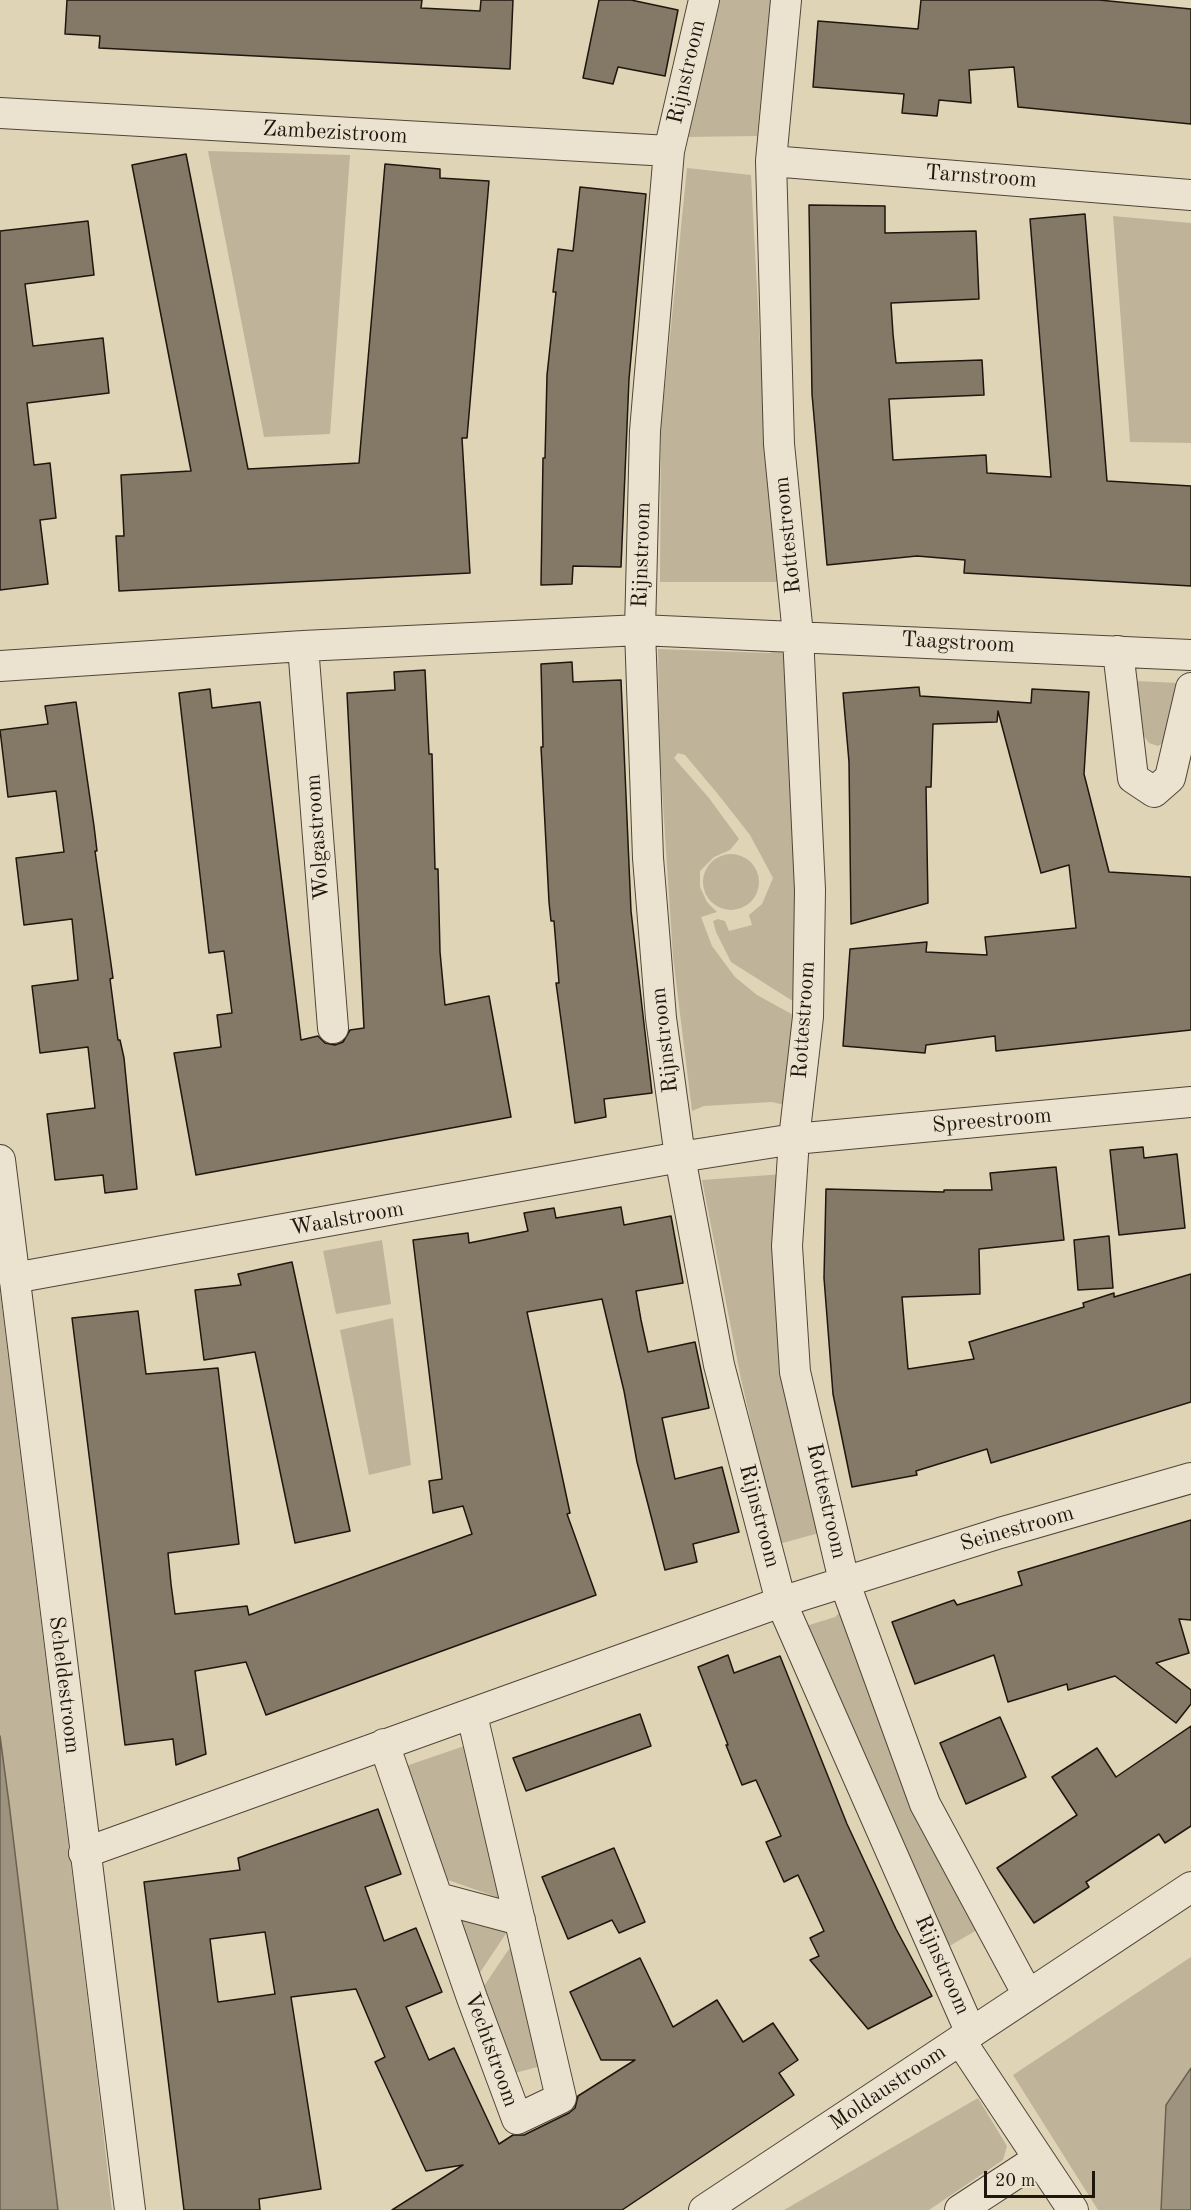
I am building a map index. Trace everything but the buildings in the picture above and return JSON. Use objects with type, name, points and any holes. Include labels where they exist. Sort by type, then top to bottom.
[{"type":"street","name":"Rijnstroom","points":[[704,0],[669,151],[645,431],[640,630],[648,858],[661,1018],[680,1157],[719,1365],[781,1602],[966,2036],[1038,2158],[1073,2210]]},
{"type":"street","name":"Rottestroom","points":[[786,0],[771,161],[779,444],[798,635],[810,890],[808,1017],[794,1139],[787,1246],[795,1372],[844,1581],[925,1804],[1028,1995]]},
{"type":"street","name":"Zambezistroom","points":[[0,113],[669,151]]},
{"type":"street","name":"Tarnstroom","points":[[771,161],[1191,195]]},
{"type":"street","name":"Taagstroom","points":[[640,630],[798,635],[1191,655]]},
{"type":"street","points":[[0,666],[303,646],[640,630]]},
{"type":"street","name":"Wolgastroom","points":[[303,646],[333,1028]]},
{"type":"street","points":[[1118,651],[1133,778],[1154,792],[1170,778],[1191,688]]},
{"type":"street","name":"Spreestroom","points":[[680,1157],[794,1139],[1191,1102]]},
{"type":"street","name":"Waalstroom","points":[[14,1278],[680,1157]]},
{"type":"street","name":"Scheldestroom","points":[[0,1160],[130,2210]]},
{"type":"street","name":"Seinestroom","points":[[781,1602],[844,1581],[1191,1478]]},
{"type":"street","points":[[84,1853],[781,1602]]},
{"type":"street","name":"Vechtstroom","points":[[384,1744],[517,2119],[561,2098],[472,1715]]},
{"type":"street","name":"Moldaustroom","points":[[704,2210],[1191,1887]]},
{"type":"street","points":[[438,1898],[520,1920]]},
{"type":"street","points":[[960,2210],[1038,2158]]},
{"type":"shaded area","points":[[716,0],[771,0],[757,136],[688,137]]},
{"type":"shaded area","points":[[208,151],[350,155],[330,434],[264,437]]},
{"type":"shaded area","points":[[687,168],[751,175],[765,440],[780,582],[660,582],[661,425]]},
{"type":"shaded area","points":[[1113,216],[1191,223],[1191,443],[1130,442]]},
{"type":"shaded area","points":[[791,648],[799,1005],[731,962],[713,921],[718,919],[725,921],[729,931],[752,925],[749,915],[762,904],[773,878],[750,835],[717,793],[685,755],[678,753],[674,758],[709,798],[739,839],[730,850],[714,857],[700,871],[700,887],[707,902],[717,912],[701,917],[712,946],[735,977],[757,995],[797,1017],[788,1106],[772,1102],[704,1106],[692,1111],[673,957],[660,759],[658,649],[769,653]]},
{"type":"shaded area","points":[[1135,681],[1179,683],[1163,743],[1158,746],[1149,743],[1143,735]]},
{"type":"shaded area","points":[[731,854],[742,856],[751,862],[757,871],[759,882],[757,893],[751,902],[742,908],[731,910],[720,908],[711,902],[705,893],[703,882],[705,871],[711,862],[720,856]]},
{"type":"shaded area","points":[[783,1174],[819,1533],[779,1544],[741,1379],[702,1180]]},
{"type":"shaded area","points":[[382,1240],[391,1304],[336,1314],[323,1251]]},
{"type":"shaded area","points":[[0,1291],[112,2210],[58,2210],[0,1736]]},
{"type":"shaded area","points":[[393,1318],[411,1465],[369,1475],[340,1330]]},
{"type":"shaded area","points":[[841,1611],[977,1930],[946,1948],[806,1626],[835,1617]]},
{"type":"shaded area","points":[[0,1736],[9,1803],[58,2210],[0,2210]]},
{"type":"shaded area","points":[[470,1744],[505,1900],[445,1879],[406,1766]]},
{"type":"shaded area","points":[[457,1919],[507,1932],[477,1977]]},
{"type":"shaded area","points":[[517,1937],[545,2065],[511,2074],[482,1989]]},
{"type":"shaded area","points":[[1191,1957],[1191,2210],[1098,2210],[1013,2075]]},
{"type":"shaded area","points":[[1191,2068],[1191,2210],[1161,2210],[1166,2105]]},
{"type":"shaded area","points":[[978,2098],[1007,2146],[1003,2160],[929,2210],[784,2210]]}]
